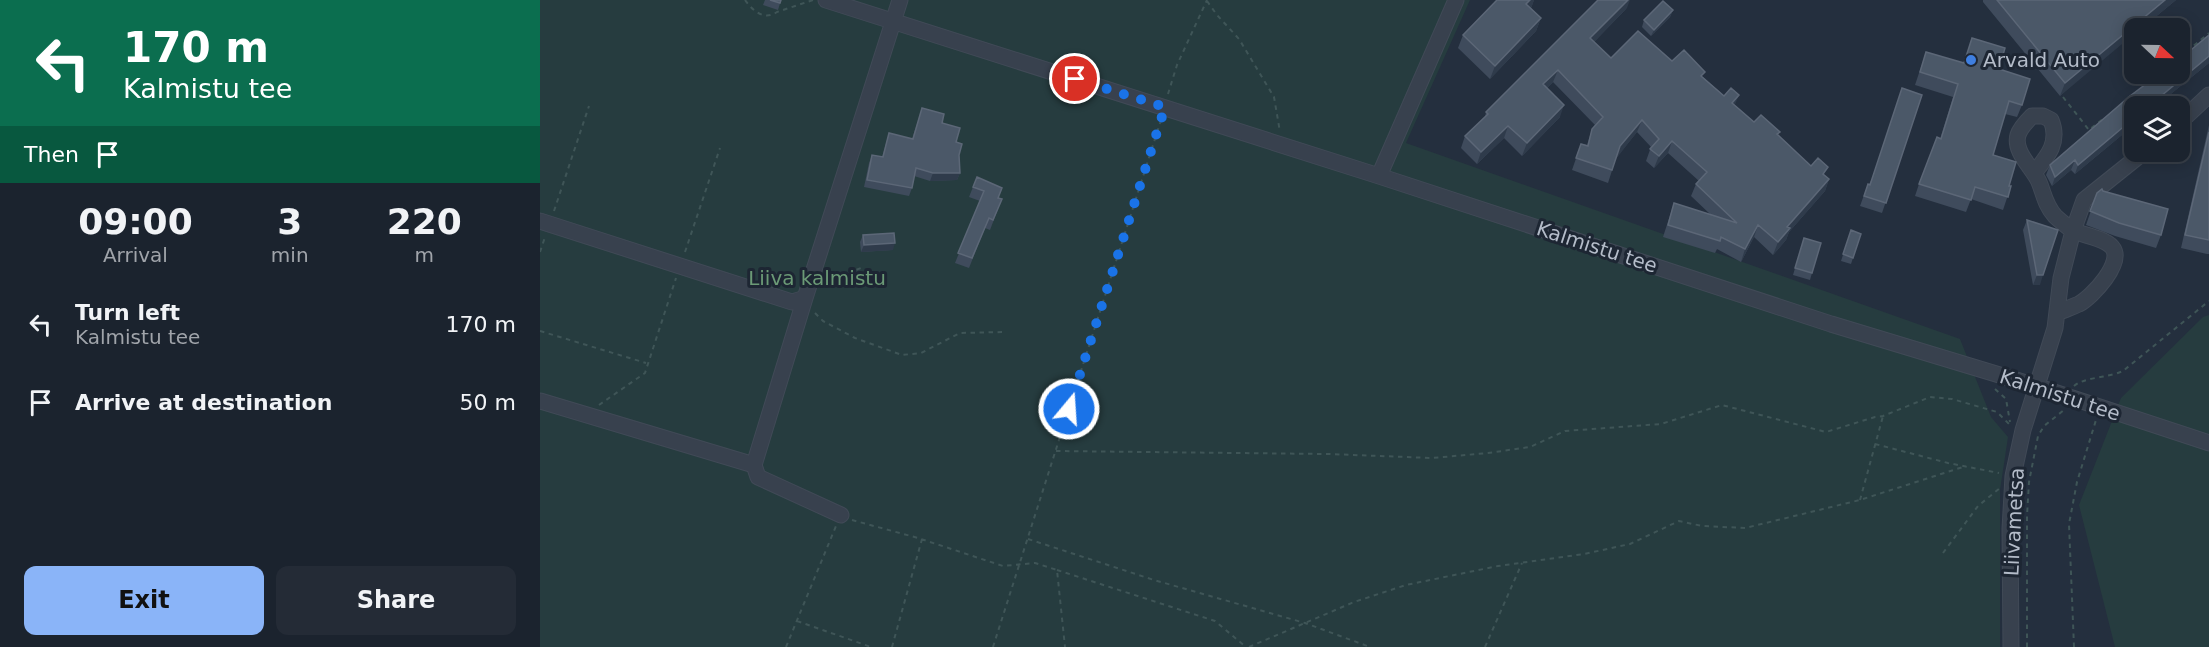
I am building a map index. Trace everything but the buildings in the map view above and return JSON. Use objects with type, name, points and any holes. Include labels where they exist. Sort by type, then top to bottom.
[{"type":"street","name":"Kalmistu tee","points":[[826,0],[1283,145],[1831,324],[2036,386],[2209,442]]},
{"type":"street","points":[[841,515],[758,477],[754,465],[900,0]]},
{"type":"street","points":[[1379,176],[1456,0]]},
{"type":"street","points":[[2190,113],[2209,95]]},
{"type":"street","name":"Liivametsa","points":[[2011,647],[2010,529],[2016,428],[2036,386],[2055,328],[2061,278],[2084,200],[2132,162]]},
{"type":"street","points":[[2034,173],[2044,200],[2055,215],[2073,231],[2107,243],[2114,249],[2116,255],[2112,267],[2100,286],[2080,303],[2057,313]]},
{"type":"street","points":[[545,222],[792,302],[807,293]]},
{"type":"street","points":[[540,401],[754,465]]},
{"type":"path","points":[[745,0],[754,12],[765,16],[813,0]]},
{"type":"path","points":[[993,647],[1177,65],[1207,0]]},
{"type":"path","points":[[1207,0],[1239,39],[1274,97],[1283,145]]},
{"type":"path","points":[[2190,49],[2209,33]]},
{"type":"path","points":[[2142,88],[2147,84]]},
{"type":"path","points":[[2063,97],[2090,130],[2107,116]]},
{"type":"path","points":[[540,252],[545,222],[589,106]]},
{"type":"path","points":[[584,415],[645,373],[720,148]]},
{"type":"path","points":[[861,268],[807,293],[823,321],[855,338],[902,355],[921,353],[960,333],[1003,332]]},
{"type":"path","points":[[2027,647],[2027,516],[2029,482],[2038,436],[2044,426],[2063,412],[2075,385],[2080,381],[2108,377],[2123,371],[2209,301]]},
{"type":"path","points":[[540,331],[647,363]]},
{"type":"path","points":[[1983,371],[1984,382],[2000,392],[2006,399],[2016,428]]},
{"type":"path","points":[[1056,451],[1328,454],[1432,458],[1530,447],[1565,431],[1661,424],[1722,405],[1826,432],[1883,416],[1930,397],[1952,399],[1997,412],[2016,428],[2038,436]]},
{"type":"path","points":[[2074,647],[2069,524],[2077,482],[2100,408]]},
{"type":"path","points":[[1860,500],[1883,416]]},
{"type":"path","points":[[1875,444],[2013,476]]},
{"type":"path","points":[[786,647],[841,515],[1003,566],[1035,563],[1215,621],[1248,647],[1354,602],[1407,585],[1498,566],[1584,554],[1630,544],[1679,521],[1702,526],[1745,528],[1860,500],[1966,466]]},
{"type":"path","points":[[1943,553],[1978,506],[2013,476]]},
{"type":"path","points":[[892,647],[922,539]]},
{"type":"path","points":[[1028,539],[1154,580],[1305,623],[1370,647]]},
{"type":"path","points":[[1485,647],[1522,563]]},
{"type":"path","points":[[1057,570],[1065,647]]},
{"type":"path","points":[[797,621],[871,647]]},
{"type":"green space","name":"Liiva kalmistu","points":[[540,0],[1470,0],[1406,143],[1960,339],[1991,417],[2008,437],[2000,490],[2000,647],[540,647]]},
{"type":"green space","points":[[2209,315],[2209,647],[2115,647],[2079,505],[2121,398],[2203,317]]},
{"type":"place","name":"Arvald Auto","points":[[1971,60]]},
{"type":"route","points":[[1069,409],[1165,107],[1075,79]]}]
